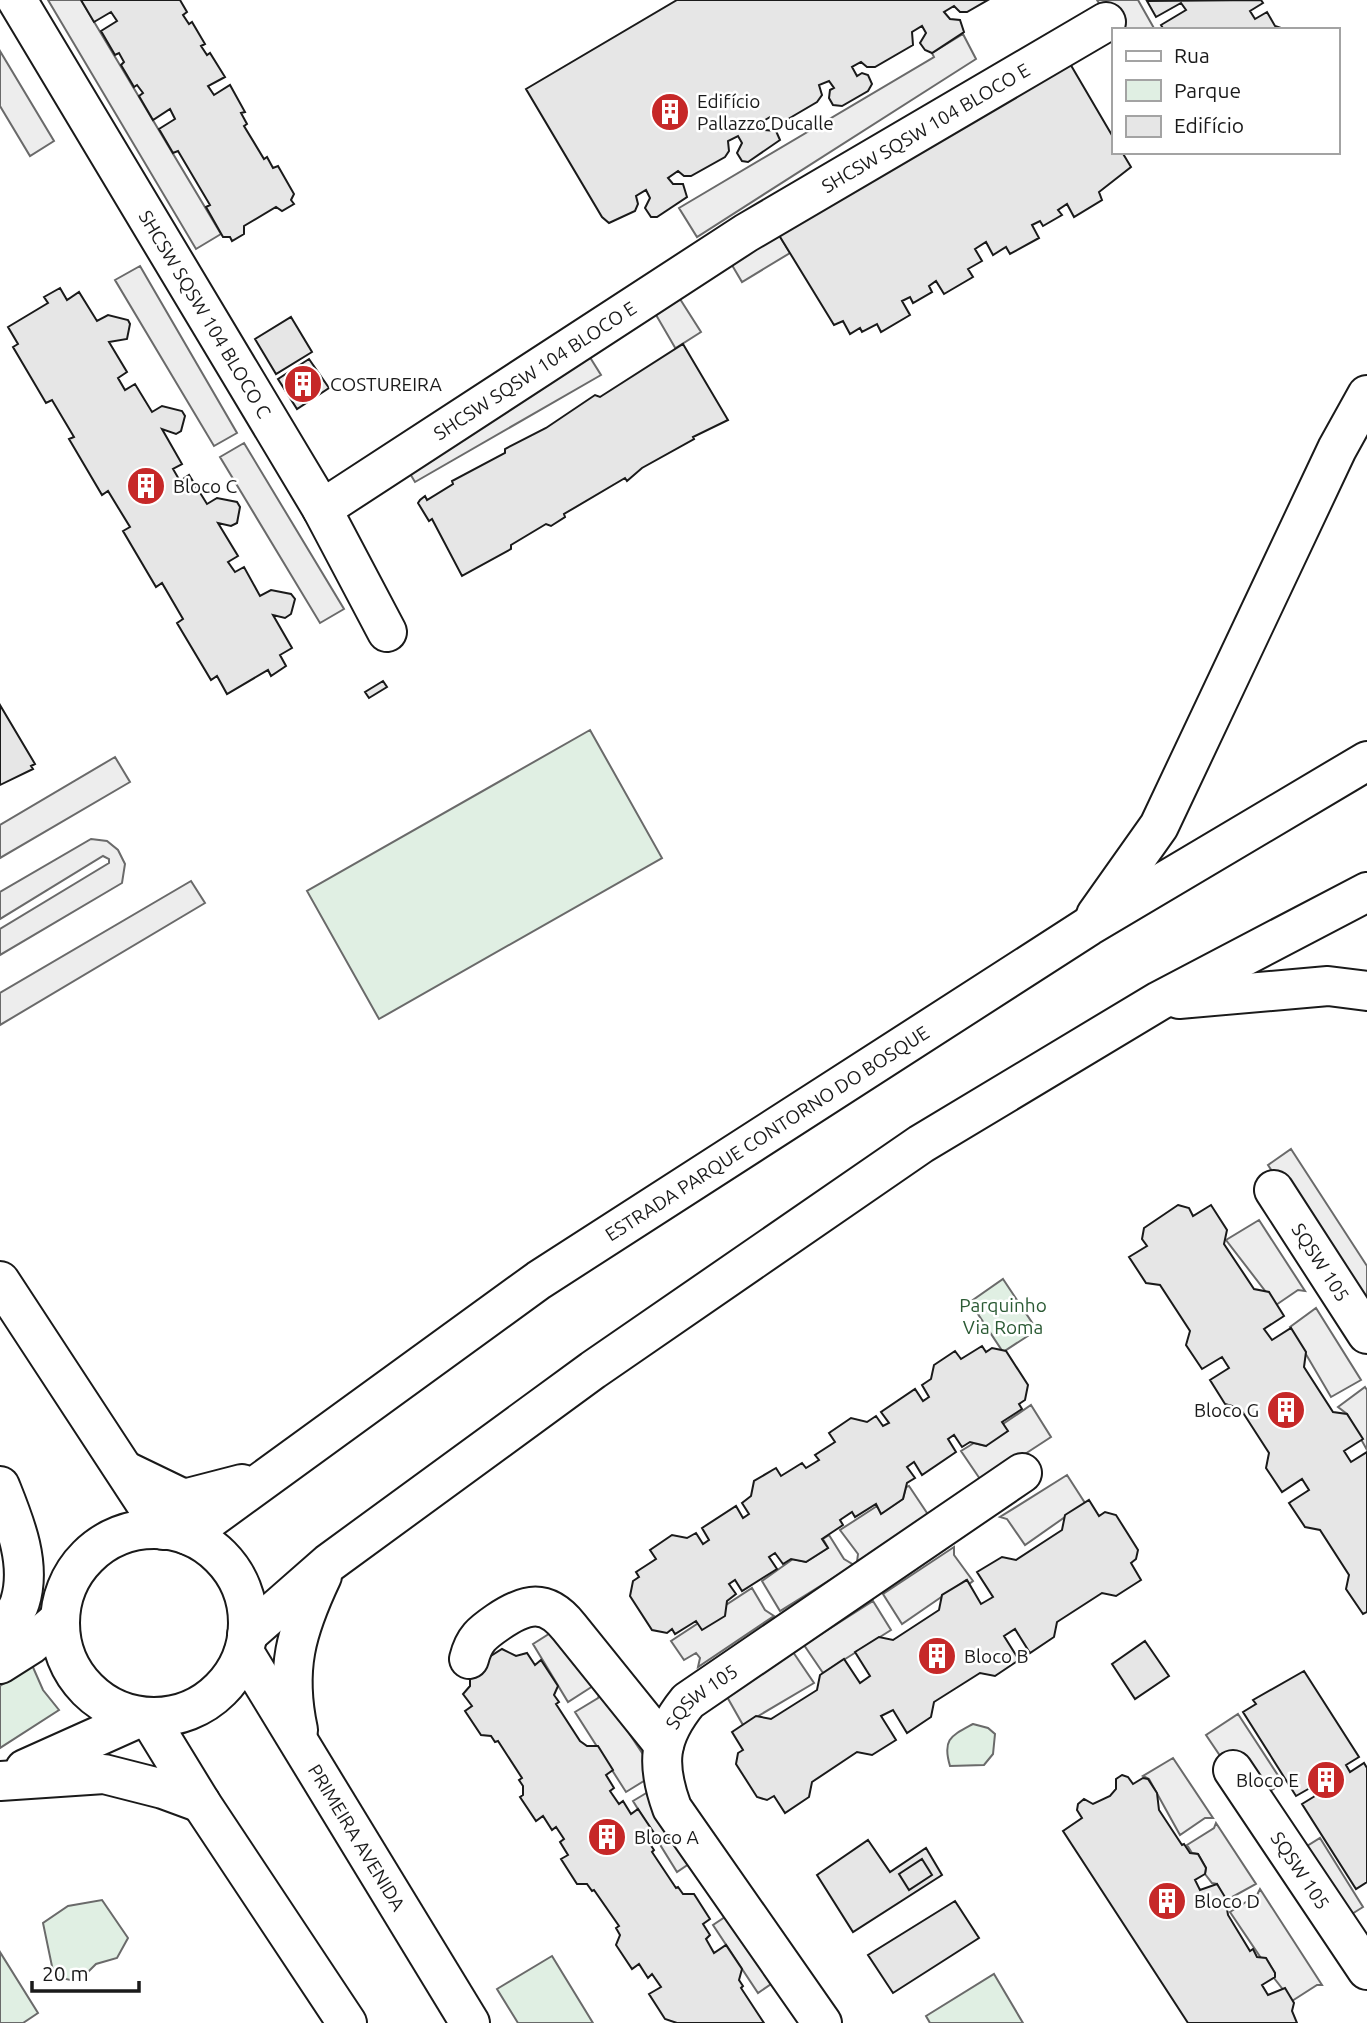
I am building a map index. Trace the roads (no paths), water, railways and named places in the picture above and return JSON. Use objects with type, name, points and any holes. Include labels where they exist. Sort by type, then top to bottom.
[{"type":"main road","name":"SHCSW SQSW 104 BLOCO C","points":[[17,0],[322,509],[387,632]]},
{"type":"main road","name":"SHCSW SQSW 104 BLOCO E","points":[[322,509],[746,233],[1104,18]]},
{"type":"main road","points":[[1089,926],[1159,826],[1337,449],[1367,395]]},
{"type":"main road","name":"ESTRADA PARQUE CONTORNO DO BOSQUE","points":[[175,1532],[277,1471],[539,1280],[1089,926],[1367,761]]},
{"type":"main road","points":[[0,1780],[145,1718],[175,1715],[210,1699],[225,1686],[245,1644],[328,1563],[593,1370],[921,1144],[1159,1001],[1367,892]]},
{"type":"main road","points":[[1159,1001],[1328,986],[1367,991]]},
{"type":"main road","name":"SQSW 105","points":[[1274,1190],[1367,1334]]},
{"type":"main road","points":[[0,1281],[125,1471],[175,1532],[223,1558],[235,1574],[247,1615],[245,1644]]},
{"type":"main road","points":[[0,1459],[36,1526],[62,1607],[66,1659],[76,1677],[106,1704],[145,1718],[347,2023]]},
{"type":"main road","points":[[125,1471],[184,1499],[223,1492],[277,1471]]},
{"type":"main road","name":"SQSW 105","points":[[822,2023],[672,1808],[661,1773],[664,1745],[676,1716],[688,1701],[1022,1473]]},
{"type":"main road","points":[[0,1486],[17,1530],[24,1574],[20,1604],[0,1634]]},
{"type":"main road","points":[[0,1664],[30,1645],[62,1607],[86,1558],[102,1543],[142,1529],[175,1532]]},
{"type":"main road","points":[[302,1746],[291,1687],[295,1644],[302,1618],[328,1563]]},
{"type":"main road","points":[[469,1659],[476,1637],[519,1608],[537,1606],[553,1611],[569,1626],[664,1745]]},
{"type":"main road","name":"PRIMEIRA AVENIDA","points":[[245,1644],[302,1746],[470,2023]]},
{"type":"main road","name":"SQSW 105","points":[[1233,1770],[1367,1970]]},
{"type":"main road","points":[[0,1780],[104,1774],[163,1789],[201,1803]]},
{"type":"place","name":"Edifício Pallazzo Ducalle","points":[[670,112]]},
{"type":"place","name":"COSTUREIRA","points":[[303,384]]},
{"type":"place","name":"Bloco C","points":[[146,486]]},
{"type":"place","name":"Bloco G","points":[[1286,1410]]},
{"type":"place","name":"Bloco B","points":[[937,1656]]},
{"type":"place","name":"Bloco E","points":[[1326,1780]]},
{"type":"place","name":"Bloco A","points":[[607,1837]]},
{"type":"place","name":"Bloco D","points":[[1167,1901]]},
{"type":"park label","name":"Parquinho Via Roma","points":[[1003,1316]]}]
